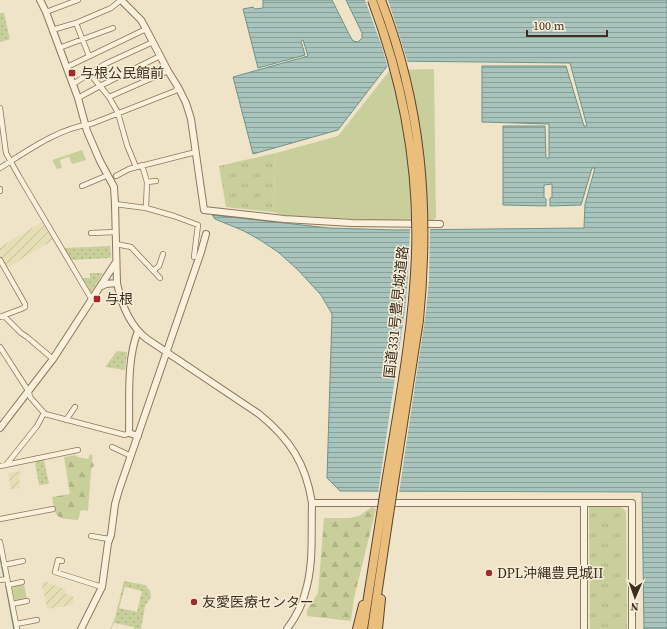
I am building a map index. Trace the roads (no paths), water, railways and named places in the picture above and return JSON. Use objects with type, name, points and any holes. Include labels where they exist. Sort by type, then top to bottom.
[{"type":"highway","name":"国道331号豊見城道路","points":[[372,0],[390,49],[403,103],[413,161],[416,223],[416,254],[411,319],[386,508],[379,586],[372,629]]},
{"type":"highway","name":"国道331号豊見城道路","points":[[363,629],[370,583],[386,508],[419,320],[422,291],[424,225],[421,162],[411,99],[381,0]]},
{"type":"highway","points":[[357,629],[358,618],[370,583]]},
{"type":"highway","points":[[378,629],[381,599],[379,586]]},
{"type":"street","points":[[40,0],[46,12],[78,98],[92,145],[114,187],[117,283],[124,305],[138,331],[166,352],[259,414],[289,442],[299,459],[307,480],[312,503],[310,572],[302,604],[287,629]]},
{"type":"street","points":[[46,12],[78,0]]},
{"type":"street","points":[[52,30],[76,23],[111,8],[121,0],[141,20],[178,87],[189,111],[204,210],[284,219],[352,223],[440,224]]},
{"type":"street","points":[[76,23],[89,56]]},
{"type":"street","points":[[59,48],[113,28]]},
{"type":"street","points":[[66,67],[146,29]]},
{"type":"street","points":[[72,84],[105,64],[153,42]]},
{"type":"street","points":[[78,98],[160,56]]},
{"type":"street","points":[[109,97],[168,71]]},
{"type":"street","points":[[90,74],[109,97],[118,113],[136,167]]},
{"type":"street","points":[[0,168],[55,136],[85,124],[91,124],[175,91],[178,87]]},
{"type":"street","points":[[0,108],[6,153],[92,300]]},
{"type":"street","points":[[116,176],[129,169],[142,165],[196,152]]},
{"type":"street","points":[[142,165],[148,182],[146,208]]},
{"type":"street","points":[[82,186],[108,175]]},
{"type":"street","points":[[148,182],[156,181]]},
{"type":"street","points":[[115,204],[146,208],[198,225],[194,257]]},
{"type":"street","points":[[91,233],[116,232]]},
{"type":"street","points":[[81,629],[102,587],[115,504],[206,234]]},
{"type":"street","points":[[116,244],[131,247],[160,278]]},
{"type":"street","points":[[154,270],[159,266],[163,254]]},
{"type":"street","points":[[0,260],[25,304],[22,309],[2,317],[53,359]]},
{"type":"street","points":[[0,428],[53,359],[116,262]]},
{"type":"street","points":[[100,287],[106,284],[117,283]]},
{"type":"street","points":[[129,433],[131,362],[134,343],[138,331]]},
{"type":"street","points":[[0,347],[2,355],[29,392],[30,397],[44,414],[126,435],[129,433],[138,436]]},
{"type":"street","points":[[66,420],[75,408]]},
{"type":"street","points":[[3,465],[37,426],[44,414]]},
{"type":"street","points":[[112,447],[131,456]]},
{"type":"street","points":[[3,465],[78,450]]},
{"type":"street","points":[[312,503],[632,503],[632,629]]},
{"type":"street","points":[[584,503],[584,629]]},
{"type":"street","points":[[0,519],[53,509]]},
{"type":"street","points":[[91,536],[109,539]]},
{"type":"street","points":[[0,542],[17,627],[37,620]]},
{"type":"street","points":[[62,561],[58,560],[55,572],[102,587]]},
{"type":"street","points":[[4,565],[23,561]]},
{"type":"street","points":[[0,580],[7,579]]},
{"type":"street","points":[[8,585],[22,582]]},
{"type":"street","points":[[12,604],[27,601]]},
{"type":"water","points":[[263,0],[332,0],[353,41],[358,42],[362,38],[362,33],[346,0],[667,0],[667,629],[644,629],[642,492],[340,491],[327,478],[332,314],[321,295],[298,270],[278,252],[244,231],[215,219],[212,215],[329,228],[395,230],[584,228],[585,204],[595,168],[592,168],[581,205],[550,206],[552,184],[544,185],[546,206],[503,205],[503,126],[545,126],[546,158],[549,158],[549,124],[482,122],[482,66],[566,66],[584,126],[587,126],[570,63],[391,61],[338,130],[253,154],[233,77],[308,56],[303,40],[301,41],[305,55],[258,68],[243,9],[253,7],[255,9],[263,8]]},
{"type":"waterway","points":[[0,557],[4,577]]},
{"type":"waterway","points":[[6,586],[14,629]]},
{"type":"place","name":"与根公民館前","points":[[72,73]]},
{"type":"place","name":"与根","points":[[97,299]]},
{"type":"place","name":"DPL沖縄豊見城II","points":[[489,573]]},
{"type":"place","name":"友愛医療センター","points":[[194,602]]}]
